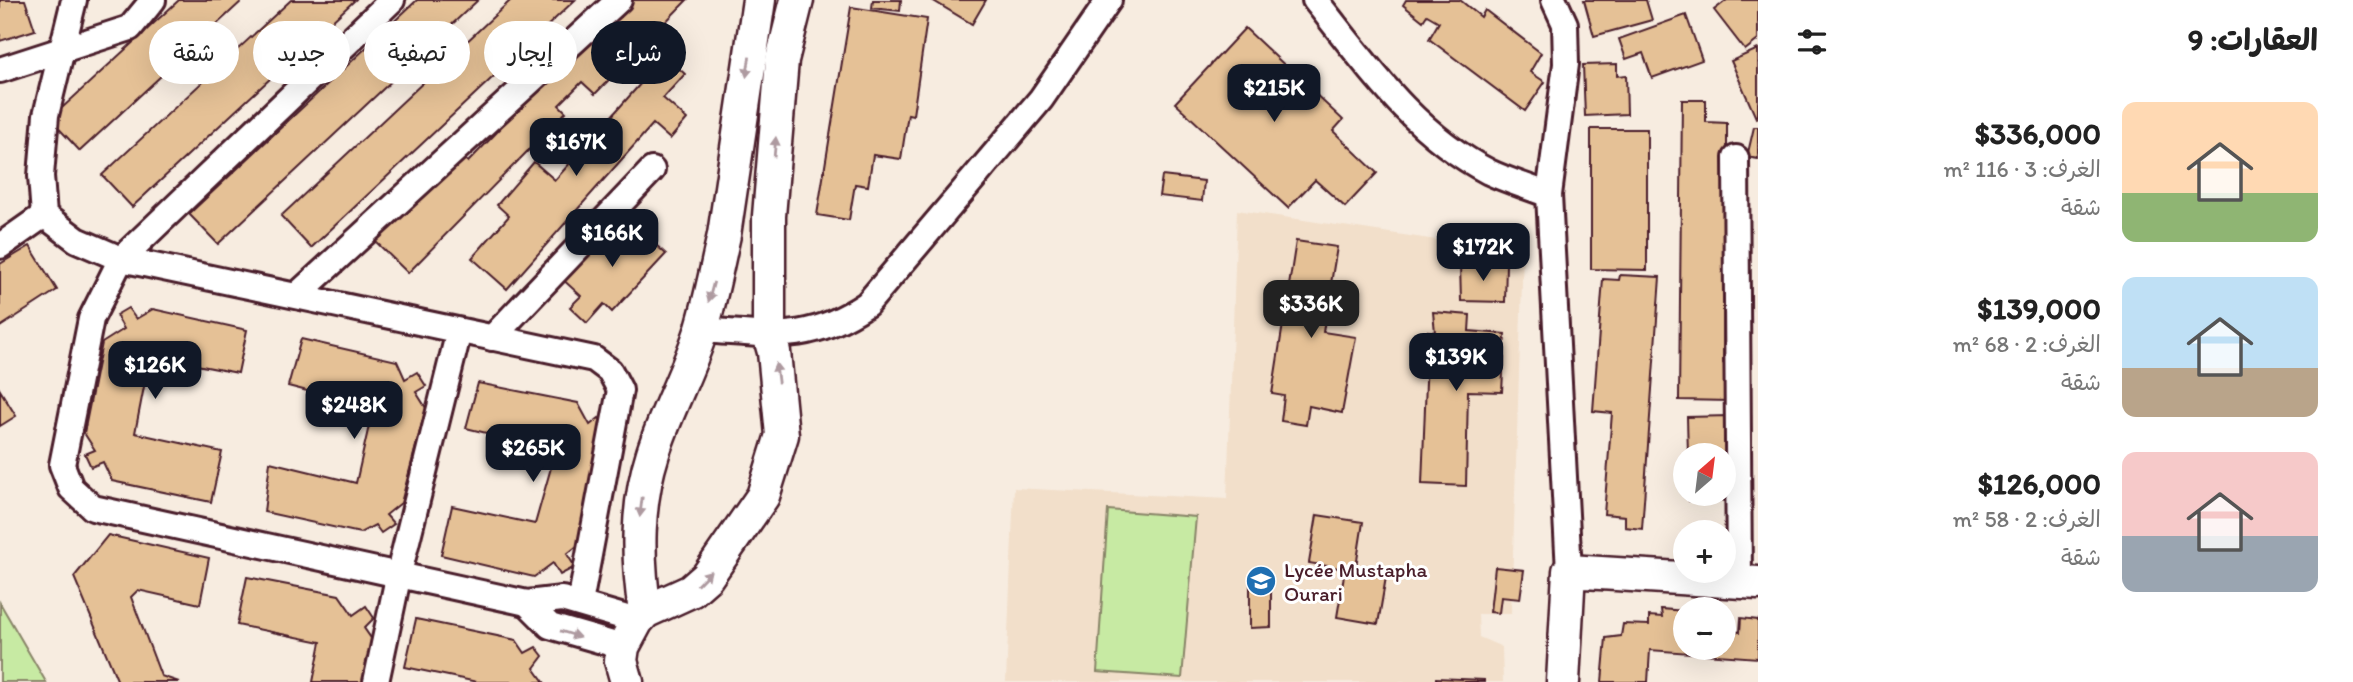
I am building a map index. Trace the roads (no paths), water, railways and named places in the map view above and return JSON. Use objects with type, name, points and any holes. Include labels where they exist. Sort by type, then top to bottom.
[{"type":"street","points":[[74,0],[65,48],[46,115],[41,176],[44,215],[77,240],[121,259],[594,359],[610,371],[620,390],[580,603]]},
{"type":"street","points":[[0,70],[130,28],[153,0]]},
{"type":"street","points":[[392,0],[121,259],[91,318],[62,465],[71,488],[93,508],[527,603],[562,599],[580,603],[635,627]]},
{"type":"street","points":[[297,295],[619,0]]},
{"type":"street","points":[[627,682],[621,661],[635,627],[643,492],[653,453],[701,330],[724,235],[760,0]]},
{"type":"street","points":[[527,603],[550,626],[635,627],[707,578],[763,496],[782,435],[775,352],[769,334],[769,216],[782,60],[797,0]]},
{"type":"street","points":[[701,330],[803,334],[838,323],[867,304],[1041,99],[1109,0]]},
{"type":"street","points":[[1315,0],[1365,66],[1404,111],[1450,148],[1490,173],[1549,195]]},
{"type":"street","points":[[1555,0],[1565,24],[1566,64],[1549,195],[1569,571],[1563,682]]},
{"type":"street","points":[[1569,571],[1749,583],[1736,159]]},
{"type":"street","points":[[492,338],[652,170]]},
{"type":"street","points":[[0,246],[44,215]]},
{"type":"street","points":[[376,682],[398,573],[459,331]]},
{"type":"place","name":"Lycée Mustapha Ourari","points":[[1261,581]]}]
